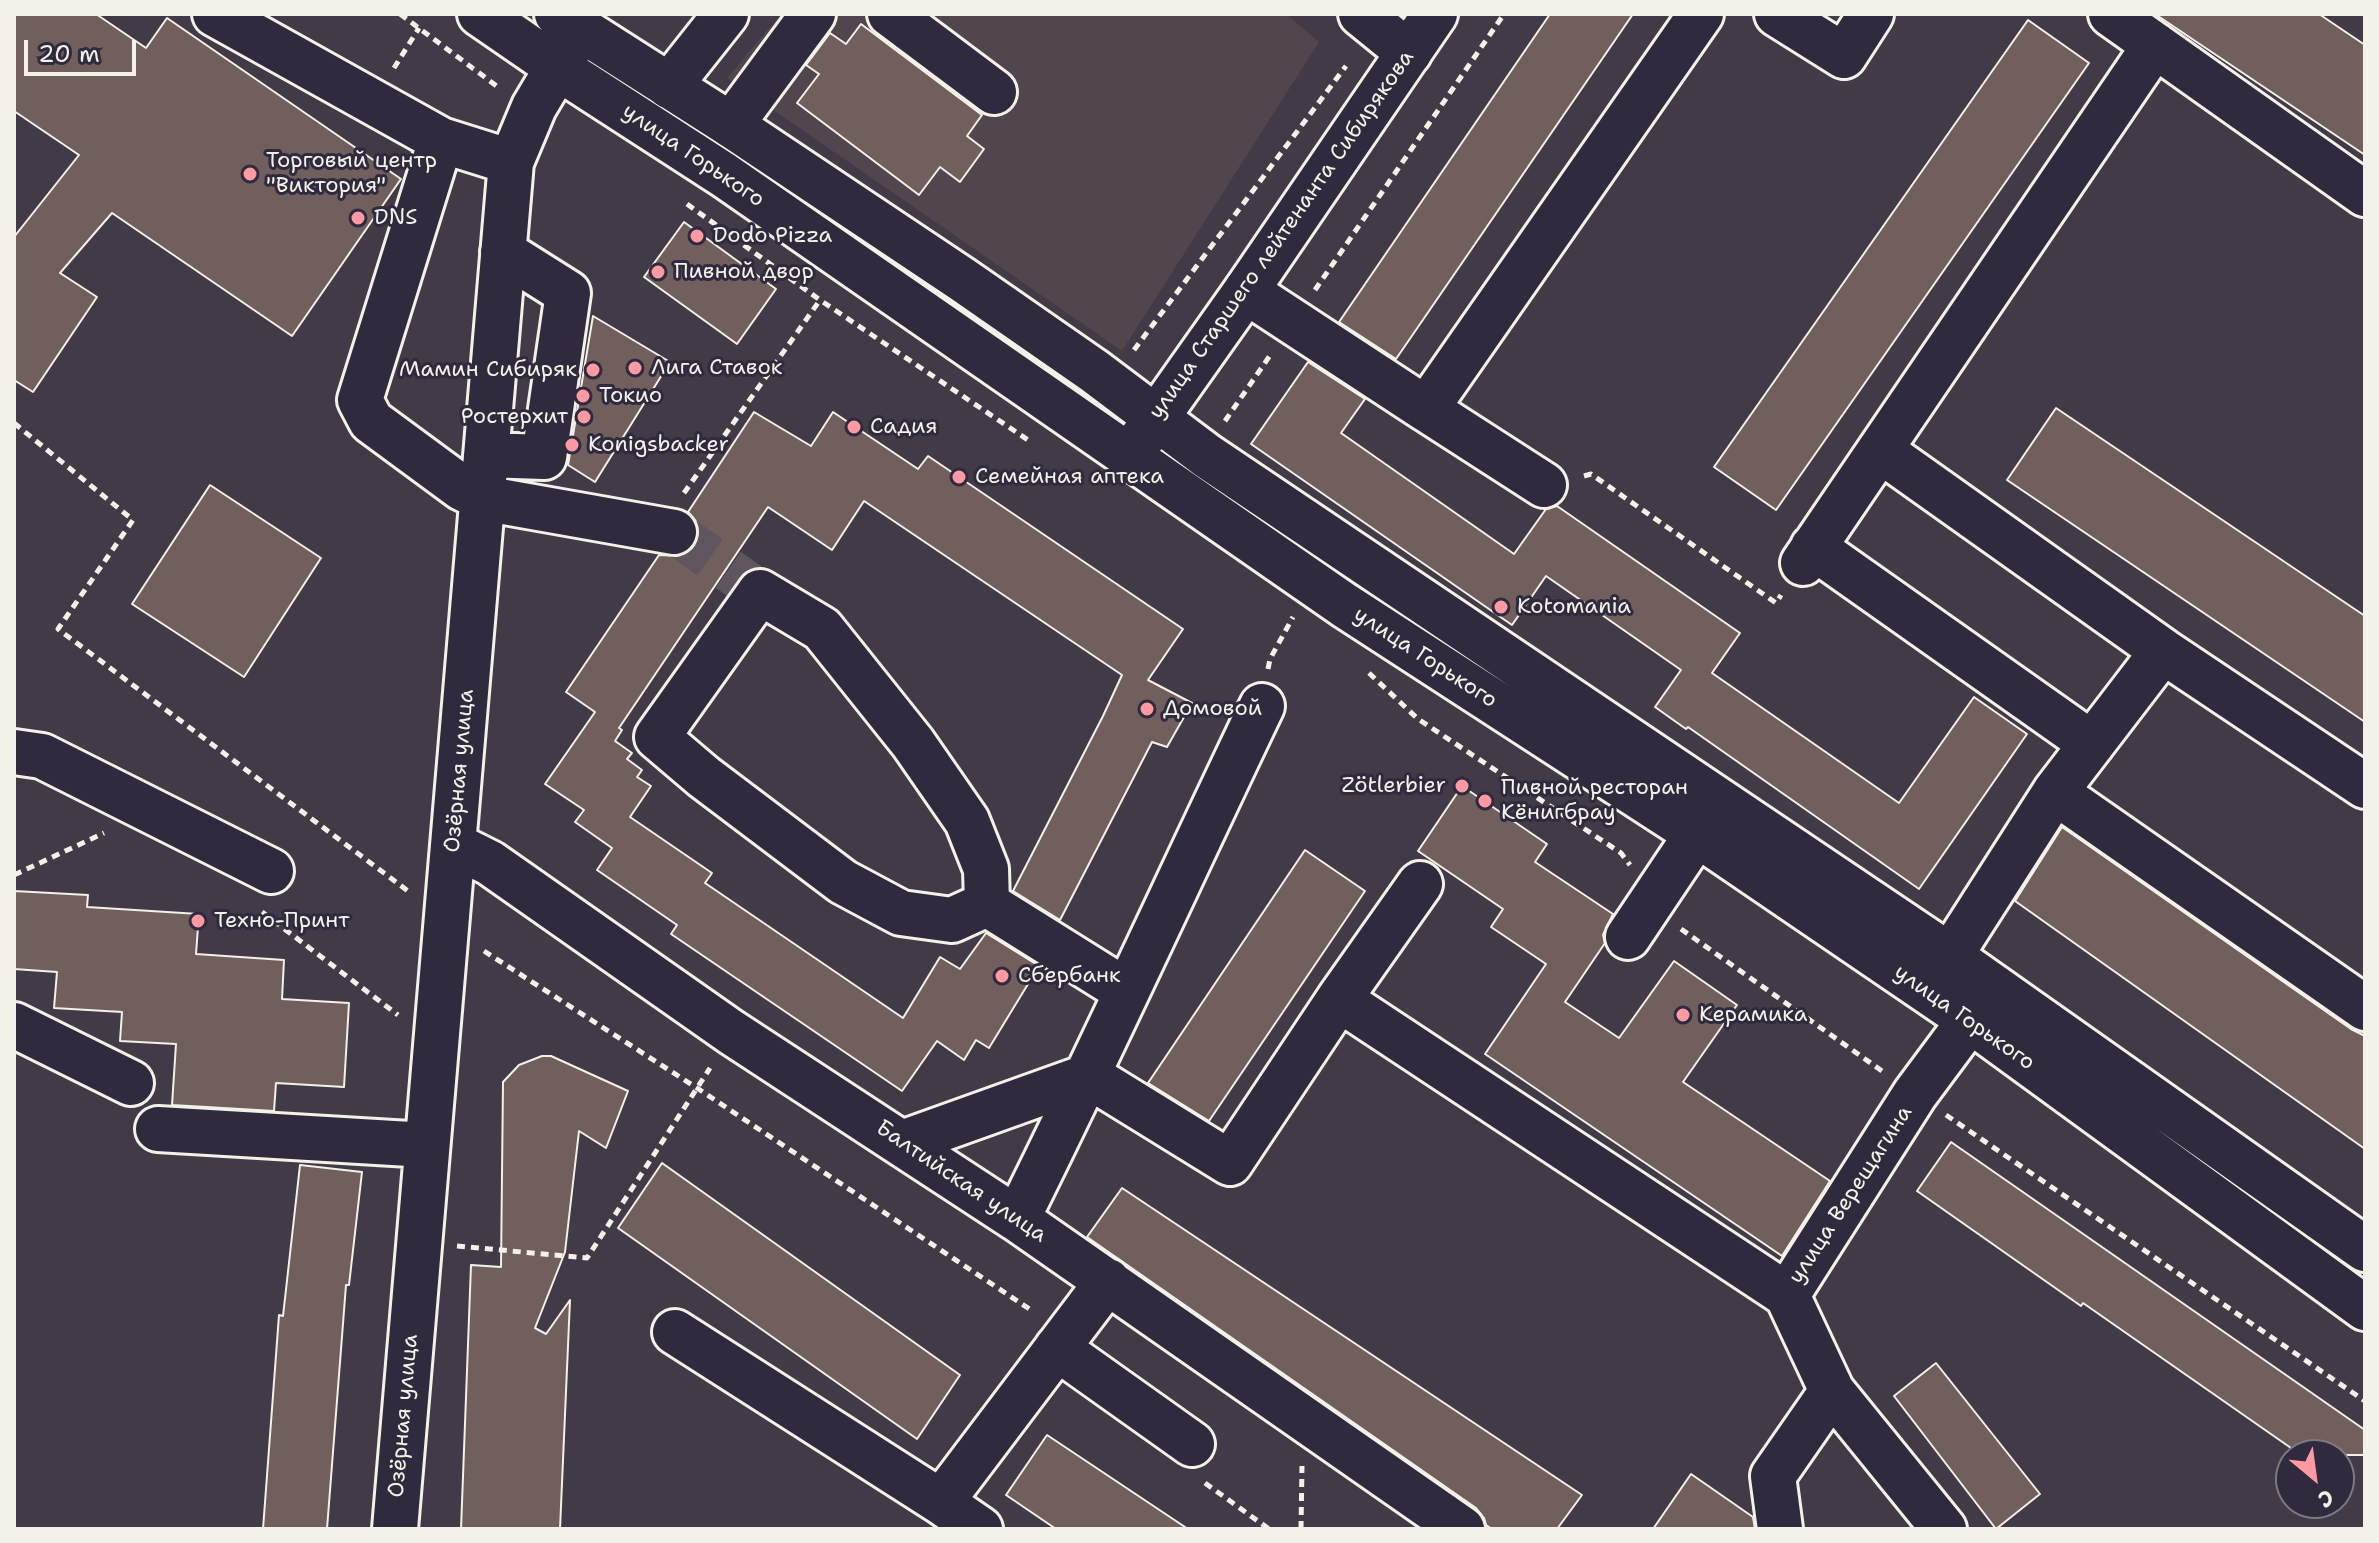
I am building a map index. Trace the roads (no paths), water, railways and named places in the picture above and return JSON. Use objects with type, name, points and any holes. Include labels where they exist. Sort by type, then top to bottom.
[{"type":"main road","points":[[215,14],[441,140],[511,162]]},
{"type":"main road","name":"улица Горького","points":[[480,14],[724,175],[1357,614],[1697,834],[1970,1020],[2365,1308]]},
{"type":"main road","points":[[669,86],[726,14]]},
{"type":"main road","points":[[731,125],[813,14]]},
{"type":"main road","points":[[890,14],[994,92]]},
{"type":"main road","name":"улица Старшего лейтенанта Сибирякова","points":[[1130,456],[1435,14]]},
{"type":"main road","points":[[1426,409],[1701,14]]},
{"type":"main road","points":[[1777,14],[1844,56],[1871,14]]},
{"type":"main road","points":[[2111,14],[2365,194]]},
{"type":"main road","points":[[1368,20],[1409,53]]},
{"type":"main road","name":"улица Горького","points":[[569,22],[731,125],[963,280],[1094,371],[1155,418],[1950,956],[2365,1249]]},
{"type":"main road","name":"Озёрная улица","points":[[395,1529],[511,162],[523,127],[557,67],[569,22]]},
{"type":"main road","points":[[2092,744],[1808,555],[2155,45]]},
{"type":"main road","points":[[441,140],[360,400],[371,421],[462,488],[482,498],[666,531]]},
{"type":"main road","points":[[486,455],[544,457],[568,293],[503,252]]},
{"type":"main road","points":[[1246,291],[1544,485]]},
{"type":"main road","points":[[1880,450],[2163,651],[2365,786]]},
{"type":"main road","points":[[760,592],[822,629],[913,743],[967,821],[986,869],[987,904],[952,920],[901,913],[843,882],[704,777],[657,737],[760,592]]},
{"type":"main road","points":[[1950,956],[2055,792],[2163,651]]},
{"type":"main road","points":[[1017,1219],[1089,1076],[1126,991],[1262,706]]},
{"type":"main road","points":[[14,752],[42,756],[262,888]]},
{"type":"main road","points":[[2055,792],[2365,1008]]},
{"type":"main road","points":[[1628,937],[1697,834]]},
{"type":"main road","name":"Балтийская улица","points":[[454,845],[490,863],[731,1032],[1017,1219],[1462,1529]]},
{"type":"main road","points":[[1089,1076],[1230,1163],[1420,884]]},
{"type":"main road","points":[[987,904],[1126,991]]},
{"type":"main road","points":[[1339,999],[1787,1295]]},
{"type":"main road","name":"улица Верещагина","points":[[1944,1529],[1832,1391],[1787,1295],[1915,1094],[1970,1020]]},
{"type":"main road","points":[[14,1025],[131,1083]]},
{"type":"main road","points":[[902,1143],[1089,1076]]},
{"type":"main road","points":[[158,1129],[427,1145]]},
{"type":"main road","points":[[941,1502],[1108,1281]]},
{"type":"main road","points":[[675,1332],[980,1529]]},
{"type":"main road","points":[[1067,1336],[1197,1463]]},
{"type":"main road","points":[[1780,1529],[1773,1476],[1832,1391]]},
{"type":"tunnel","points":[[674,532],[760,592]]},
{"type":"place","name":"Торговый центр \"Виктория\"","points":[[250,174]]},
{"type":"place","name":"DNS","points":[[358,218]]},
{"type":"place","name":"Dodo Pizza","points":[[697,236]]},
{"type":"place","name":"Пивной двор","points":[[658,272]]},
{"type":"place","name":"Лига Ставок","points":[[635,368]]},
{"type":"place","name":"Мамин Сибиряк","points":[[593,370]]},
{"type":"place","name":"Токио","points":[[583,396]]},
{"type":"place","name":"Ростерхит","points":[[584,417]]},
{"type":"place","name":"Садия","points":[[854,427]]},
{"type":"place","name":"Konigsbacker","points":[[572,445]]},
{"type":"place","name":"Семейная аптека","points":[[959,477]]},
{"type":"place","name":"Kotomania","points":[[1501,607]]},
{"type":"place","name":"Домовой","points":[[1147,709]]},
{"type":"place","name":"Zötlerbier","points":[[1462,786]]},
{"type":"place","name":"Пивной ресторан Кёнигбрау","points":[[1485,801]]},
{"type":"place","name":"Техно-Принт","points":[[198,921]]},
{"type":"place","name":"Сбербанк","points":[[1002,976]]},
{"type":"place","name":"Керамика","points":[[1683,1015]]}]
